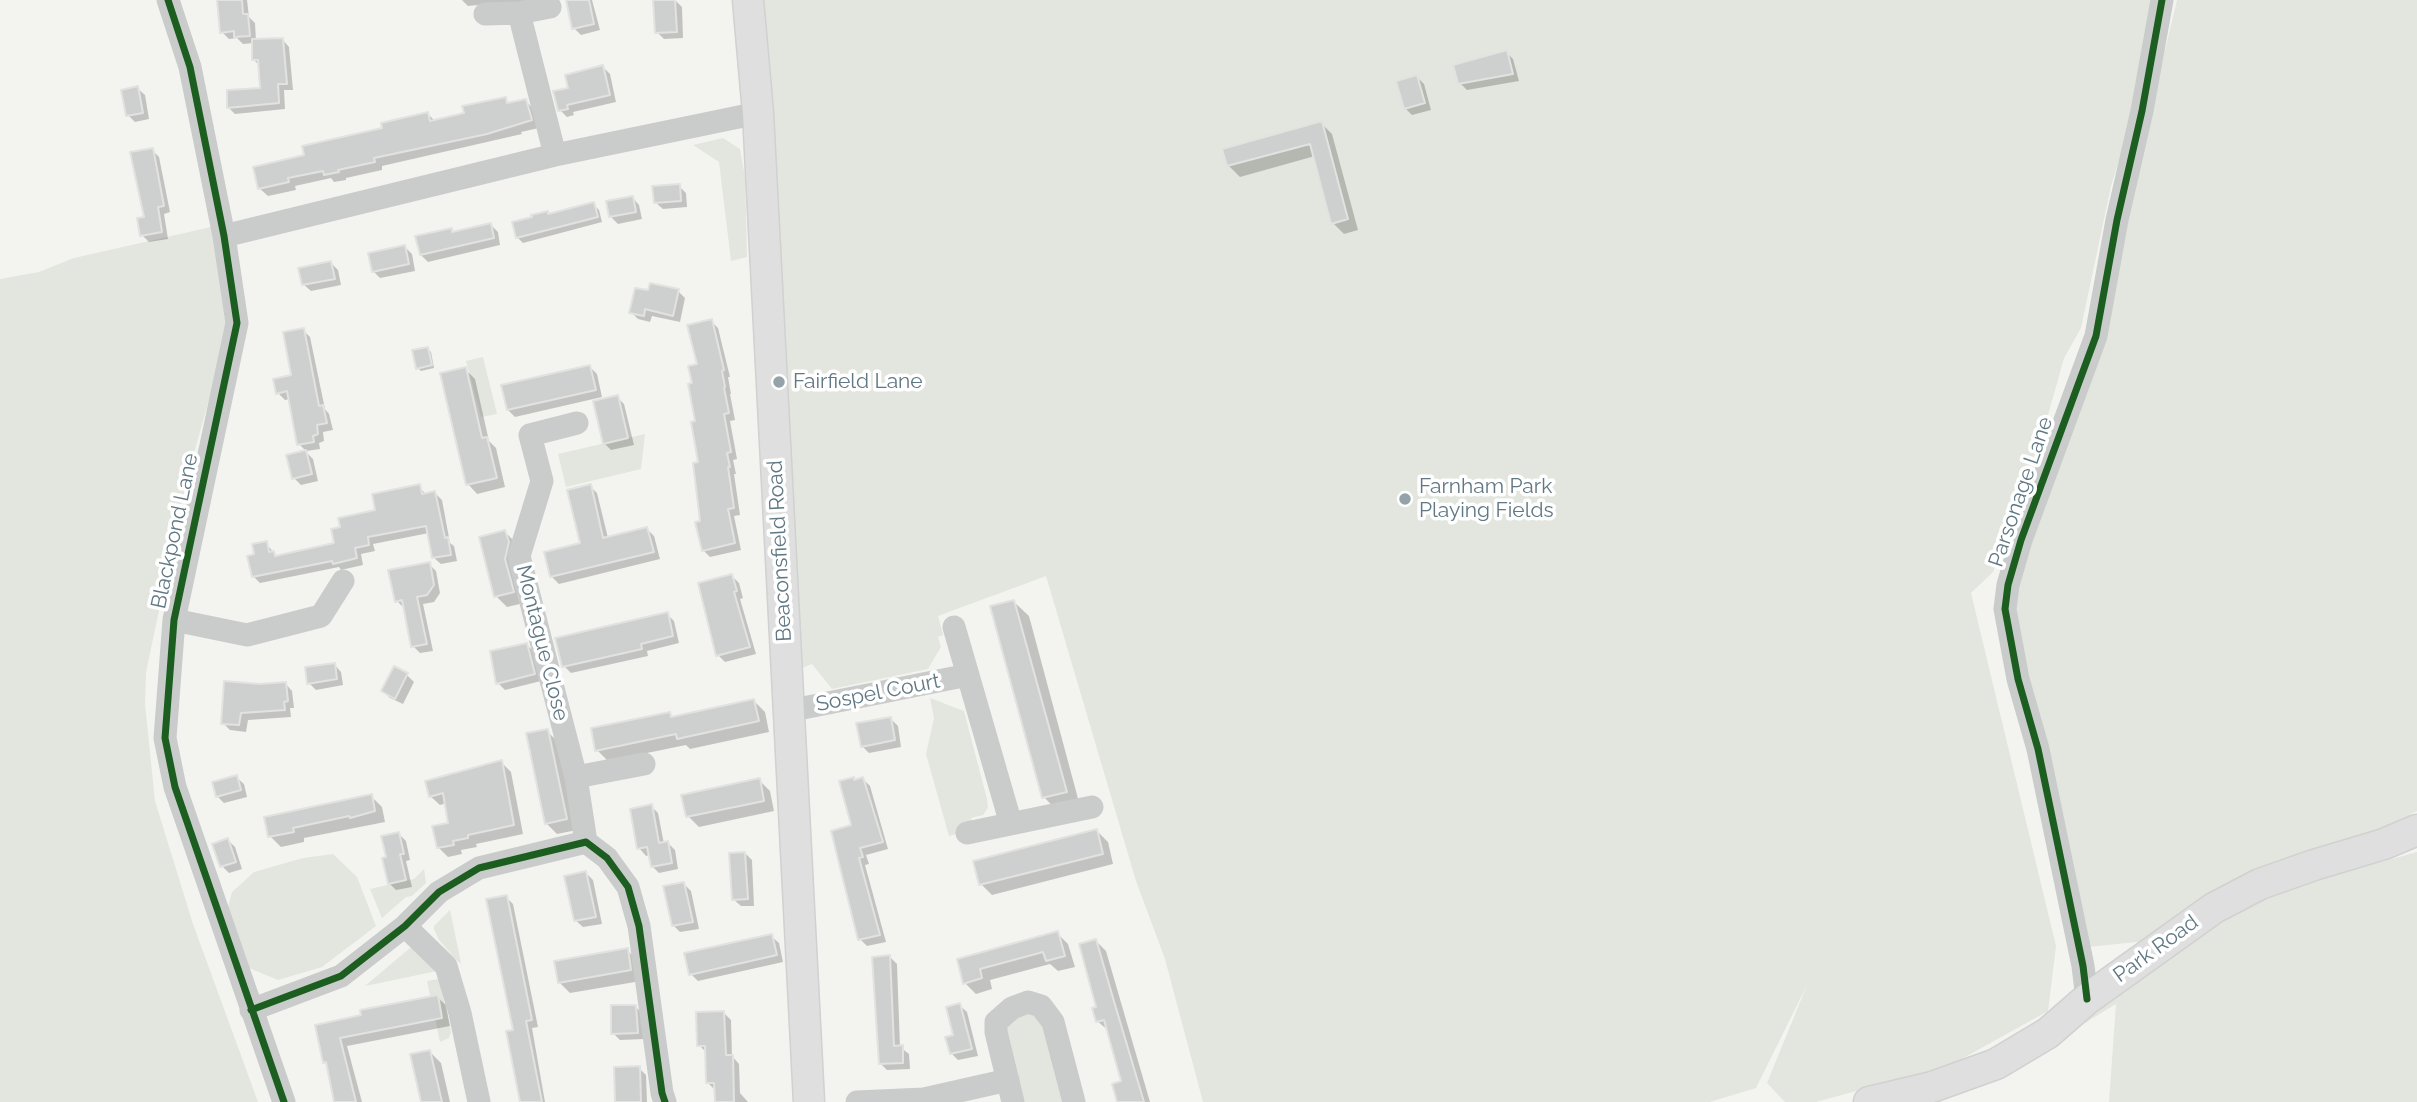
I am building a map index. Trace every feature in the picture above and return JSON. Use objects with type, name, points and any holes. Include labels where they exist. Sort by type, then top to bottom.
[{"type":"main road","name":"Beaconsfield Road","points":[[748,0],[758,113],[809,1102]]},
{"type":"main road","name":"Park Road","points":[[1869,1102],[1932,1087],[1996,1064],[2048,1033],[2087,999],[2214,908],[2260,884],[2384,844],[2417,830]]},
{"type":"street","name":"Blackpond Lane","points":[[168,0],[190,67],[224,236],[237,323],[174,620],[165,738],[172,775],[284,1102]]},
{"type":"street","name":"Parsonage Lane","points":[[2087,999],[2083,966],[2038,749],[2018,679],[2005,609],[2008,585],[2021,540],[2096,337],[2162,0]]},
{"type":"street","points":[[485,14],[519,13],[550,7]]},
{"type":"street","points":[[519,13],[555,155]]},
{"type":"street","points":[[224,236],[555,155],[758,113]]},
{"type":"street","name":"Montague Close","points":[[576,778],[519,556],[542,481],[530,435],[577,422]]},
{"type":"street","points":[[174,620],[247,635],[321,616],[344,581]]},
{"type":"street","name":"Sospel Court","points":[[954,627],[1011,824]]},
{"type":"street","name":"Sospel Court","points":[[788,711],[968,675]]},
{"type":"street","points":[[645,764],[576,778],[586,842],[607,858],[628,887],[639,926],[665,1102]]},
{"type":"street","points":[[967,833],[1092,807]]},
{"type":"street","points":[[251,1010],[341,976],[405,926],[439,892],[479,868],[586,842]]},
{"type":"street","points":[[405,926],[446,966],[460,1013],[479,1102]]},
{"type":"street","points":[[857,1102],[1010,1091],[996,1022],[1012,1008],[1028,1002],[1041,1006],[1053,1023],[1074,1102]]},
{"type":"shaded area","name":"Farnham Park Playing Fields","points":[[758,0],[2156,0],[2139,97],[2111,186],[2081,328],[2064,358],[2045,426],[1993,572],[1971,593],[2056,946],[2048,1011],[1949,1066],[1816,1102],[1785,1102],[1767,1083],[1807,985],[1756,1088],[1710,1102],[1203,1102],[1165,959],[1136,881],[1046,576],[938,616],[943,635],[938,637],[941,647],[928,669],[832,689],[812,664],[797,670]]},
{"type":"shaded area","points":[[2177,0],[2417,0],[2417,811],[2410,814],[2409,821],[2389,831],[2243,875],[2146,941],[2088,947],[2048,756],[2020,639],[2015,594],[2025,556],[2113,304],[2130,197]]},
{"type":"shaded area","points":[[723,138],[740,149],[745,177],[747,257],[731,261],[719,162],[693,145]]},
{"type":"shaded area","points":[[211,227],[216,240],[227,336],[188,474],[146,672],[145,704],[155,801],[193,924],[258,1102],[0,1102],[0,279],[39,272],[74,258]]},
{"type":"shaded area","points":[[483,357],[497,414],[481,417],[466,361]]},
{"type":"shaded area","points":[[645,434],[641,469],[566,487],[558,454]]},
{"type":"shaded area","points":[[930,698],[964,711],[987,799],[988,808],[983,815],[971,818],[974,829],[949,836],[926,754],[934,718]]},
{"type":"shaded area","points":[[2417,852],[2417,1102],[2109,1102],[2116,1004],[2065,1035],[2145,965],[2278,891]]},
{"type":"shaded area","points":[[333,854],[357,877],[376,926],[322,967],[278,980],[249,968],[228,907],[232,892],[254,872],[303,858]]},
{"type":"shaded area","points":[[424,869],[426,883],[382,918],[370,889],[414,879]]},
{"type":"shaded area","points":[[450,910],[461,963],[439,940],[434,929]]},
{"type":"shaded area","points":[[410,948],[423,950],[442,970],[365,986]]},
{"type":"shaded area","points":[[439,979],[451,1032],[449,1038],[440,1042],[427,981]]},
{"type":"shaded area","points":[[1027,1010],[1045,1020],[1066,1102],[1023,1102],[1006,1029],[1009,1021]]},
{"type":"building","points":[[217,0],[242,0],[243,14],[248,14],[250,36],[234,37],[234,31],[220,33]]},
{"type":"building","points":[[566,0],[589,0],[594,24],[572,29]]},
{"type":"building","points":[[653,0],[675,0],[677,32],[655,33]]},
{"type":"building","points":[[283,38],[287,84],[278,84],[279,103],[227,108],[227,90],[260,88],[258,60],[252,60],[252,39]]},
{"type":"building","points":[[1507,50],[1513,74],[1458,84],[1453,65]]},
{"type":"building","points":[[603,65],[610,95],[567,105],[568,109],[558,111],[553,91],[568,88],[565,75]]},
{"type":"building","points":[[1417,75],[1425,103],[1404,109],[1396,81]]},
{"type":"building","points":[[138,86],[143,113],[126,116],[121,90]]},
{"type":"building","points":[[506,97],[507,103],[526,99],[532,120],[487,134],[374,158],[375,162],[338,170],[339,172],[324,175],[323,171],[288,178],[289,182],[258,189],[253,167],[304,155],[302,146],[382,128],[381,123],[428,112],[430,121],[464,113],[462,106]]},
{"type":"building","points":[[1322,121],[1348,219],[1331,224],[1310,144],[1227,166],[1222,149]]},
{"type":"building","points":[[153,148],[164,206],[158,207],[162,232],[140,236],[137,218],[144,217],[130,152]]},
{"type":"building","points":[[680,184],[681,201],[654,203],[652,186]]},
{"type":"building","points":[[633,196],[636,212],[609,217],[606,201]]},
{"type":"building","points":[[594,202],[598,217],[516,238],[512,222],[532,217],[531,215],[548,211],[548,214]]},
{"type":"building","points":[[491,223],[494,238],[420,255],[415,236],[452,228],[452,232]]},
{"type":"building","points":[[405,245],[409,264],[372,272],[368,253]]},
{"type":"building","points":[[331,261],[335,279],[302,285],[298,268]]},
{"type":"building","points":[[650,283],[679,289],[673,316],[645,309],[644,316],[629,313],[635,288],[648,290]]},
{"type":"building","points":[[712,319],[724,370],[722,371],[729,413],[724,414],[731,452],[727,453],[734,508],[728,509],[735,543],[702,551],[695,522],[700,521],[693,463],[698,462],[691,422],[695,421],[688,384],[692,383],[688,366],[697,364],[687,325]]},
{"type":"building","points":[[304,328],[319,406],[323,405],[327,423],[317,425],[318,434],[313,436],[314,442],[297,445],[287,391],[276,394],[273,379],[291,375],[283,332]]},
{"type":"building","points":[[428,347],[432,365],[416,369],[412,350]]},
{"type":"building","points":[[590,365],[596,390],[507,410],[501,385]]},
{"type":"building","points":[[466,367],[482,438],[487,437],[497,478],[466,485],[440,373]]},
{"type":"building","points":[[618,395],[628,438],[603,444],[593,401]]},
{"type":"building","points":[[306,450],[312,474],[292,479],[286,455]]},
{"type":"building","points":[[420,484],[422,494],[435,491],[451,555],[432,558],[426,526],[368,537],[369,545],[355,548],[357,558],[252,577],[247,556],[254,554],[252,544],[267,541],[269,552],[274,551],[275,556],[334,543],[331,529],[340,527],[338,518],[375,510],[372,494]]},
{"type":"building","points":[[591,484],[603,538],[647,527],[654,552],[550,577],[544,552],[580,543],[567,490]]},
{"type":"building","points":[[505,530],[509,542],[505,559],[514,592],[494,597],[479,537]]},
{"type":"building","points":[[430,562],[434,585],[427,595],[417,597],[427,644],[411,647],[402,600],[395,602],[388,570]]},
{"type":"building","points":[[732,574],[737,591],[734,592],[750,647],[716,656],[698,583]]},
{"type":"building","points":[[1014,600],[1067,792],[1042,798],[990,606]]},
{"type":"building","points":[[668,612],[673,636],[641,644],[642,649],[562,667],[555,638]]},
{"type":"building","points":[[527,643],[535,674],[496,684],[490,651]]},
{"type":"building","points":[[335,663],[337,679],[307,684],[305,667]]},
{"type":"building","points":[[394,666],[408,673],[395,699],[381,691]]},
{"type":"building","points":[[224,681],[260,684],[286,682],[288,701],[284,702],[285,710],[241,713],[239,725],[221,724]]},
{"type":"building","points":[[754,699],[759,721],[677,739],[676,734],[595,751],[591,728],[670,712],[671,717]]},
{"type":"building","points":[[891,717],[895,740],[861,747],[856,723]]},
{"type":"building","points":[[548,729],[567,819],[545,824],[526,733]]},
{"type":"building","points":[[502,760],[514,825],[468,835],[468,838],[453,841],[454,845],[437,848],[432,826],[448,823],[443,793],[429,797],[425,781]]},
{"type":"building","points":[[237,775],[241,790],[216,797],[212,782]]},
{"type":"building","points":[[854,777],[854,780],[863,777],[883,842],[860,848],[863,857],[859,858],[880,935],[858,940],[831,831],[851,825],[839,781]]},
{"type":"building","points":[[760,778],[764,801],[686,817],[681,795]]},
{"type":"building","points":[[372,794],[375,811],[293,828],[294,832],[268,837],[264,817]]},
{"type":"building","points":[[652,804],[659,843],[668,841],[672,863],[651,867],[647,847],[637,849],[630,809]]},
{"type":"building","points":[[1097,829],[1103,854],[979,885],[973,861]]},
{"type":"building","points":[[399,832],[404,854],[400,854],[406,880],[388,884],[382,858],[386,857],[381,836]]},
{"type":"building","points":[[228,838],[236,862],[220,867],[212,844]]},
{"type":"building","points":[[745,852],[748,899],[732,900],[729,853]]},
{"type":"building","points":[[586,871],[596,917],[574,921],[564,876]]},
{"type":"building","points":[[684,882],[693,922],[672,926],[663,886]]},
{"type":"building","points":[[507,895],[532,1020],[526,1021],[542,1102],[520,1102],[506,1031],[513,1030],[486,899]]},
{"type":"building","points":[[1058,931],[1065,956],[1046,961],[1043,952],[980,969],[982,978],[963,984],[957,959]]},
{"type":"building","points":[[772,934],[777,955],[689,975],[684,953]]},
{"type":"building","points":[[1096,939],[1144,1102],[1117,1102],[1112,1084],[1121,1081],[1104,1020],[1096,1022],[1092,1008],[1096,1007],[1079,944]]},
{"type":"building","points":[[628,948],[631,970],[558,983],[554,961]]},
{"type":"building","points":[[890,955],[894,1046],[903,1045],[903,1063],[879,1064],[872,957]]},
{"type":"building","points":[[438,995],[442,1018],[340,1038],[356,1102],[334,1102],[315,1025],[361,1015],[360,1010]]},
{"type":"building","points":[[960,1003],[972,1049],[950,1054],[945,1037],[953,1035],[946,1007]]},
{"type":"building","points":[[611,1005],[636,1005],[638,1033],[611,1034]]},
{"type":"building","points":[[724,1011],[726,1055],[733,1055],[734,1102],[715,1102],[714,1083],[706,1083],[705,1046],[697,1046],[696,1012]]},
{"type":"building","points":[[430,1050],[442,1102],[421,1102],[410,1054]]},
{"type":"building","points":[[640,1066],[641,1102],[615,1102],[614,1067]]},
{"type":"cycle path","points":[[168,0],[190,67],[224,236],[237,323],[174,620],[165,738],[175,787],[284,1102]]},
{"type":"cycle path","points":[[2087,999],[2083,966],[2038,749],[2018,679],[2005,609],[2008,585],[2021,540],[2096,336],[2162,0]]},
{"type":"cycle path","points":[[251,1010],[341,976],[405,926],[439,892],[479,868],[586,842],[607,858],[628,887],[639,926],[665,1102]]},
{"type":"place","name":"Fairfield Lane","points":[[779,382]]},
{"type":"place","name":"Farnham Park Playing Fields","points":[[1405,499]]}]
